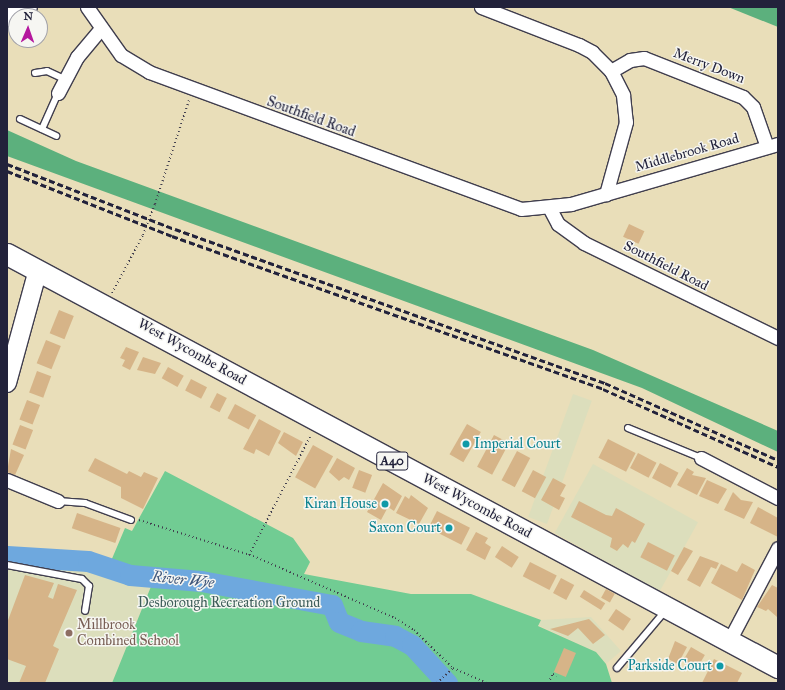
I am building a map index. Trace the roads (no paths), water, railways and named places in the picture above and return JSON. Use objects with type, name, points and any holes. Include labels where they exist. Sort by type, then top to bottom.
[{"type":"main road","name":"West Wycombe Road","points":[[7,254],[105,305],[318,422],[778,666]]},
{"type":"street","points":[[7,16],[28,7]]},
{"type":"street","name":"Southfield Road","points":[[87,7],[100,30],[121,55],[149,72],[193,90],[507,206],[550,209],[606,194]]},
{"type":"street","points":[[481,7],[592,52],[610,71],[623,95],[626,122],[606,194]]},
{"type":"street","points":[[58,93],[64,79],[100,30]]},
{"type":"street","name":"Merry Down","points":[[610,71],[630,60],[644,58],[743,97],[753,106],[772,145]]},
{"type":"street","name":"Middlebrook Road","points":[[606,194],[772,145]]},
{"type":"street","name":"Southfield Road","points":[[550,209],[558,224],[584,243],[778,338]]},
{"type":"street","points":[[7,383],[38,270]]},
{"type":"street","points":[[701,458],[778,498]]},
{"type":"street","points":[[7,480],[58,501]]},
{"type":"street","points":[[729,641],[778,548]]},
{"type":"lane","points":[[35,73],[46,71],[64,79]]},
{"type":"lane","points":[[42,129],[58,93]]},
{"type":"lane","points":[[20,119],[56,136]]},
{"type":"lane","points":[[628,428],[701,458]]},
{"type":"lane","points":[[58,501],[84,503],[131,520]]},
{"type":"lane","points":[[7,565],[82,579],[89,586],[85,611]]},
{"type":"lane","points":[[617,668],[668,607]]},
{"type":"waterway","name":"River Wye","points":[[7,556],[88,561],[130,575],[201,581],[332,605],[339,622],[361,631],[395,636],[412,645],[447,683]]},
{"type":"railway","points":[[7,164],[175,229],[605,383],[778,460]]},
{"type":"railway","points":[[7,171],[172,236],[603,389],[778,467]]},
{"type":"place","name":"Imperial Court","points":[[466,444]]},
{"type":"place","name":"Kiran House","points":[[385,504]]},
{"type":"place","name":"Saxon Court","points":[[449,528]]},
{"type":"place","name":"Millbrook Combined School","points":[[69,633]]},
{"type":"place","name":"Parkside Court","points":[[720,666]]},
{"type":"park label","name":"Desborough Recreation Ground","points":[[229,603]]}]
